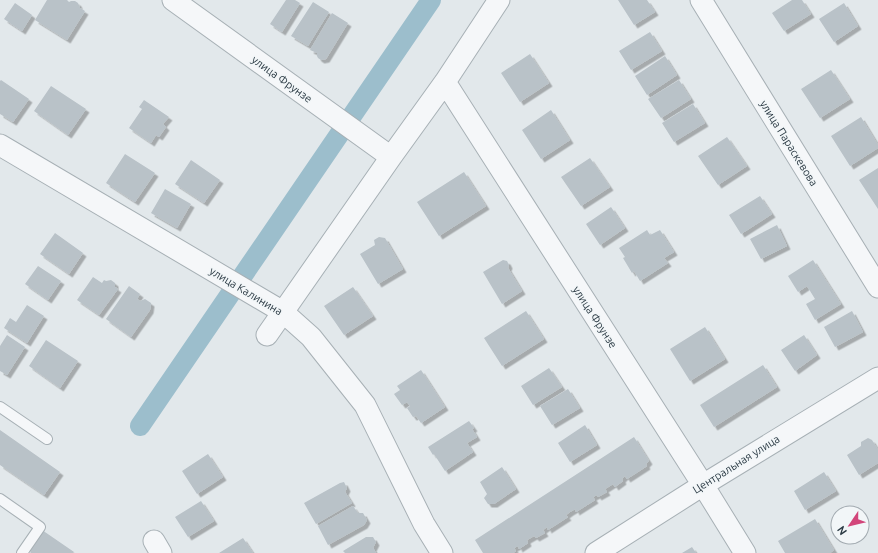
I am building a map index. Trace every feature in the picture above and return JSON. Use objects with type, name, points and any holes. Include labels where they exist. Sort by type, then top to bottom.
[{"type":"street","name":"улица Фрунзе","points":[[173,0],[391,158]]},
{"type":"street","points":[[267,335],[445,82],[499,0]]},
{"type":"street","name":"улица Параскевова","points":[[701,0],[878,287]]},
{"type":"street","name":"улица Фрунзе","points":[[445,82],[745,553]]},
{"type":"street","name":"улица Калинина","points":[[0,145],[283,312],[311,337],[365,405],[424,524],[442,553]]},
{"type":"street","name":"Центральная улица","points":[[596,553],[703,485],[878,378]]},
{"type":"lane","points":[[0,407],[47,438]]},
{"type":"lane","points":[[0,499],[40,527],[22,553]]},
{"type":"building","points":[[47,0],[67,0],[69,2],[75,1],[78,3],[80,8],[85,11],[67,40],[35,20]]},
{"type":"building","points":[[286,0],[295,0],[300,3],[282,32],[270,24]]},
{"type":"building","points":[[618,0],[647,0],[655,12],[634,25]]},
{"type":"building","points":[[792,0],[802,0],[811,14],[784,31],[772,13]]},
{"type":"building","points":[[313,2],[329,12],[308,46],[291,36]]},
{"type":"building","points":[[15,3],[32,15],[22,31],[4,19]]},
{"type":"building","points":[[844,3],[858,26],[834,42],[819,19]]},
{"type":"building","points":[[332,13],[348,23],[326,59],[321,60],[318,58],[317,53],[310,50]]},
{"type":"building","points":[[650,32],[662,51],[631,70],[619,51]]},
{"type":"building","points":[[530,54],[549,83],[520,102],[501,73]]},
{"type":"building","points":[[665,56],[677,75],[647,95],[635,76]]},
{"type":"building","points":[[831,70],[850,99],[820,118],[801,89]]},
{"type":"building","points":[[1,80],[29,99],[13,122],[0,114]]},
{"type":"building","points":[[679,80],[691,99],[661,118],[648,99]]},
{"type":"building","points":[[51,86],[86,109],[68,135],[34,111]]},
{"type":"building","points":[[144,100],[169,117],[163,124],[166,127],[159,137],[156,135],[151,143],[129,128],[142,109],[139,107]]},
{"type":"building","points":[[693,104],[705,123],[674,142],[662,123]]},
{"type":"building","points":[[551,110],[570,140],[541,159],[522,130]]},
{"type":"building","points":[[861,117],[878,145],[878,148],[850,166],[831,136]]},
{"type":"building","points":[[727,137],[747,166],[718,185],[698,156]]},
{"type":"building","points":[[125,154],[155,173],[135,202],[106,183]]},
{"type":"building","points":[[590,158],[610,187],[581,206],[561,177]]},
{"type":"building","points":[[191,160],[220,180],[204,203],[175,184]]},
{"type":"building","points":[[878,168],[878,209],[859,180]]},
{"type":"building","points":[[464,172],[486,206],[439,236],[417,202]]},
{"type":"building","points":[[165,189],[191,204],[177,228],[151,213]]},
{"type":"building","points":[[760,196],[772,214],[741,234],[729,215]]},
{"type":"building","points":[[611,207],[625,228],[600,245],[586,224]]},
{"type":"building","points":[[777,225],[787,246],[761,259],[750,239]]},
{"type":"building","points":[[647,230],[650,235],[660,230],[674,252],[664,258],[668,263],[640,281],[634,271],[632,273],[619,248]]},
{"type":"building","points":[[55,233],[83,253],[69,274],[40,254]]},
{"type":"building","points":[[379,237],[385,238],[403,269],[378,284],[360,254],[375,245],[374,240]]},
{"type":"building","points":[[503,260],[507,261],[509,265],[508,268],[522,291],[502,304],[483,272]]},
{"type":"building","points":[[813,260],[841,304],[815,320],[806,304],[815,299],[807,286],[798,292],[788,276]]},
{"type":"building","points":[[38,266],[61,281],[48,300],[25,284]]},
{"type":"building","points":[[93,277],[102,283],[104,280],[111,280],[115,283],[115,287],[118,289],[99,315],[77,300]]},
{"type":"building","points":[[129,286],[140,294],[137,299],[140,301],[145,299],[151,303],[150,310],[131,337],[106,319]]},
{"type":"building","points":[[353,287],[373,316],[344,335],[324,306]]},
{"type":"building","points":[[27,305],[44,316],[27,343],[4,328],[10,318],[16,322]]},
{"type":"building","points":[[526,311],[544,339],[502,366],[484,338]]},
{"type":"building","points":[[852,311],[863,332],[835,347],[824,327]]},
{"type":"building","points":[[705,327],[725,359],[690,381],[670,349]]},
{"type":"building","points":[[7,335],[25,347],[7,375],[0,371],[0,346]]},
{"type":"building","points":[[804,335],[817,355],[795,371],[781,350]]},
{"type":"building","points":[[46,340],[78,361],[60,388],[29,366]]},
{"type":"building","points":[[763,365],[777,387],[714,427],[700,405]]},
{"type":"building","points":[[549,368],[562,387],[533,405],[521,386]]},
{"type":"building","points":[[421,370],[445,407],[421,423],[416,416],[413,417],[407,408],[410,406],[407,402],[402,405],[394,394],[400,390],[397,386]]},
{"type":"building","points":[[568,389],[580,408],[552,425],[540,406]]},
{"type":"building","points":[[469,421],[474,428],[472,429],[477,437],[467,443],[473,452],[445,471],[428,447]]},
{"type":"building","points":[[585,425],[597,445],[570,462],[558,443]]},
{"type":"building","points":[[0,430],[60,472],[44,495],[0,465]]},
{"type":"building","points":[[634,437],[649,461],[646,464],[647,466],[627,479],[625,476],[622,479],[623,481],[615,487],[613,484],[605,489],[607,492],[598,497],[597,495],[593,497],[595,500],[576,512],[575,509],[570,512],[566,515],[568,517],[548,530],[547,527],[543,530],[545,533],[536,538],[534,536],[527,540],[528,543],[519,549],[518,546],[514,548],[516,551],[513,553],[483,553],[475,540]]},
{"type":"building","points":[[868,438],[872,440],[878,450],[878,463],[859,475],[847,455],[861,446],[861,442]]},
{"type":"building","points":[[208,454],[223,477],[197,494],[182,471]]},
{"type":"building","points":[[502,467],[516,489],[494,504],[488,504],[484,498],[487,494],[480,482]]},
{"type":"building","points":[[824,472],[836,491],[805,510],[794,491]]},
{"type":"building","points":[[344,482],[347,488],[345,492],[352,503],[316,524],[304,503]]},
{"type":"building","points":[[201,501],[214,521],[188,537],[175,517]]},
{"type":"building","points":[[353,506],[358,513],[363,513],[367,520],[364,525],[328,545],[318,526]]},
{"type":"building","points":[[815,519],[834,550],[830,553],[785,553],[778,541]]},
{"type":"building","points":[[42,530],[74,552],[30,553],[31,552],[28,550]]},
{"type":"building","points":[[366,537],[373,537],[376,542],[373,548],[376,553],[345,553],[343,551]]},
{"type":"building","points":[[243,538],[253,553],[219,553]]},
{"type":"building","points":[[692,547],[696,553],[682,553]]},
{"type":"waterway","points":[[140,426],[431,0]]}]
